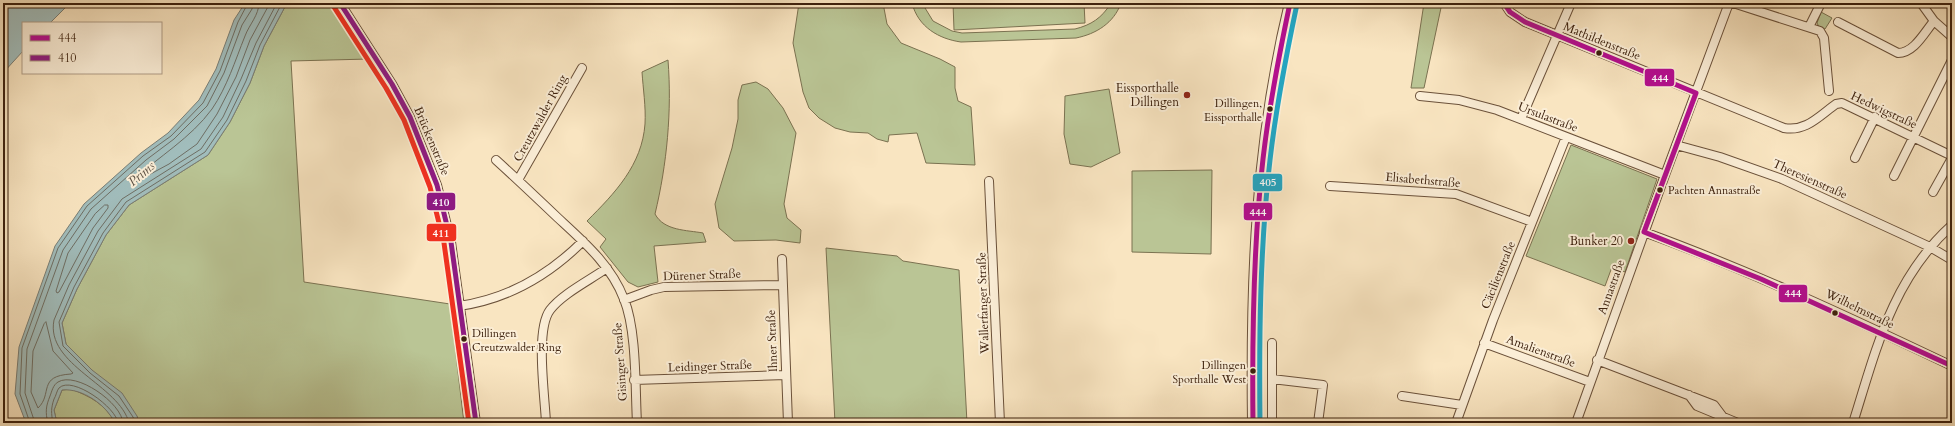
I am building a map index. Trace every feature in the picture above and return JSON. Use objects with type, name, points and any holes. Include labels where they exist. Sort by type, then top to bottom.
[{"type":"street","name":"Brückenstraße","points":[[340,3],[392,84],[410,117],[427,155],[437,184],[451,242],[476,423]]},
{"type":"street","points":[[1253,423],[1252,324],[1259,181],[1271,92],[1290,3]]},
{"type":"street","name":"Mathildenstraße","points":[[1504,3],[1517,17],[1556,35],[1696,93]]},
{"type":"street","points":[[1521,119],[1556,35],[1572,3]]},
{"type":"street","name":"Annastraße","points":[[1576,423],[1597,360],[1729,3]]},
{"type":"street","points":[[1733,3],[1820,31],[1824,38],[1829,91]]},
{"type":"street","points":[[1809,27],[1821,3]]},
{"type":"street","points":[[1921,3],[1934,21],[1952,36]]},
{"type":"street","points":[[1838,22],[1898,52],[1905,53],[1911,49],[1934,21]]},
{"type":"street","points":[[1894,176],[1915,137],[1952,60]]},
{"type":"street","name":"Creutzwalder Ring","points":[[518,180],[582,68]]},
{"type":"street","name":"Hedwigstraße","points":[[1696,93],[1784,128],[1794,130],[1802,128],[1836,104],[1842,103],[1915,137],[1952,157]]},
{"type":"street","name":"Ursulastraße","points":[[1420,96],[1474,104],[1521,119],[1665,175]]},
{"type":"street","points":[[1855,158],[1875,118]]},
{"type":"street","name":"Cäcilienstraße","points":[[1456,423],[1484,343],[1566,137]]},
{"type":"street","name":"Theresienstraße","points":[[1676,145],[1735,162],[1782,179],[1930,247],[1952,260]]},
{"type":"street","points":[[1933,192],[1952,157]]},
{"type":"street","name":"Creutzwalder Ring","points":[[496,160],[583,241]]},
{"type":"street","name":"Wallerfanger Straße","points":[[989,181],[1000,423]]},
{"type":"street","name":"Elisabethstraße","points":[[1330,186],[1456,194],[1532,222]]},
{"type":"street","points":[[1853,423],[1882,332],[1903,285],[1930,247],[1952,225]]},
{"type":"street","name":"Wilhelmstraße","points":[[1644,232],[1759,276],[1882,332],[1952,366]]},
{"type":"street","points":[[460,306],[486,301],[518,289],[555,267],[583,241]]},
{"type":"street","name":"Gisinger Straße","points":[[583,241],[607,268],[624,300],[632,337],[637,423]]},
{"type":"street","name":"Ihner Straße","points":[[782,259],[788,423]]},
{"type":"street","points":[[546,423],[542,342],[544,320],[556,304],[607,268]]},
{"type":"street","name":"Dürener Straße","points":[[624,300],[664,287],[782,285]]},
{"type":"street","name":"Amalienstraße","points":[[1484,343],[1590,382]]},
{"type":"street","points":[[1272,344],[1272,423]]},
{"type":"street","points":[[1597,360],[1689,395],[1697,406],[1738,423]]},
{"type":"street","name":"Leidinger Straße","points":[[634,380],[786,375]]},
{"type":"street","points":[[1272,379],[1323,385],[1318,423]]},
{"type":"street","points":[[1402,396],[1462,405]]},
{"type":"green space","points":[[287,3],[329,3],[369,59],[291,61],[304,282],[450,304],[464,423],[139,423],[137,416],[66,344],[62,323],[77,289],[106,235],[129,205],[208,155],[230,122],[250,83],[264,46]]},
{"type":"green space","points":[[799,3],[883,3],[887,24],[901,43],[940,59],[955,67],[955,88],[958,101],[971,107],[975,165],[926,163],[917,133],[889,135],[888,142],[877,139],[868,133],[850,132],[835,128],[819,118],[809,108],[803,92],[793,43]]},
{"type":"green space","points":[[912,3],[922,3],[933,21],[952,31],[962,33],[1075,29],[1096,20],[1104,13],[1111,3],[1121,3],[1118,10],[1109,22],[1090,34],[1076,38],[961,42],[937,35],[930,30],[919,19]]},
{"type":"green space","points":[[953,3],[1084,3],[1085,23],[954,30]]},
{"type":"green space","points":[[1424,3],[1442,3],[1424,88],[1411,88]]},
{"type":"green space","points":[[1821,12],[1832,18],[1825,29],[1819,27],[1817,23]]},
{"type":"green space","points":[[668,60],[668,137],[663,176],[655,214],[659,220],[670,227],[703,233],[706,242],[654,246],[658,282],[638,287],[628,282],[600,247],[606,239],[587,221],[617,189],[639,153],[645,124],[642,72]]},
{"type":"green space","points":[[756,82],[768,89],[783,108],[796,133],[784,204],[787,218],[801,230],[800,243],[776,240],[734,241],[719,228],[715,204],[732,148],[738,119],[738,100],[742,85]]},
{"type":"green space","points":[[1109,89],[1120,153],[1091,167],[1070,164],[1064,134],[1065,96]]},
{"type":"green space","points":[[1571,145],[1657,179],[1625,272],[1612,267],[1605,286],[1526,256]]},
{"type":"green space","points":[[1212,170],[1211,254],[1132,252],[1132,171]]},
{"type":"green space","points":[[826,248],[897,256],[903,261],[959,270],[967,423],[835,423]]},
{"type":"green space","points":[[71,389],[90,398],[102,406],[115,423],[57,423],[54,410],[62,390]]},
{"type":"water","points":[[3,3],[70,3],[51,22],[22,22],[22,52],[3,73]]},
{"type":"water","name":"Prims","points":[[245,3],[287,3],[264,46],[250,83],[230,122],[208,155],[129,205],[106,235],[77,289],[62,323],[66,344],[92,370],[122,393],[137,416],[139,423],[115,423],[106,410],[93,399],[78,392],[62,390],[54,410],[57,423],[26,423],[15,394],[19,347],[55,246],[84,204],[141,153],[168,133],[199,100],[216,69],[234,20]]},
{"type":"transit line","name":"410","points":[[340,3],[392,84],[410,117],[437,185],[451,242],[476,423]]},
{"type":"transit line","name":"444","points":[[1253,423],[1254,291],[1257,225],[1265,139],[1278,61],[1290,3]]},
{"type":"transit line","name":"444","points":[[1504,3],[1510,12],[1525,22],[1696,93],[1644,232],[1761,279],[1952,366]]},
{"type":"transit line","name":"405","points":[[1260,423],[1261,291],[1264,225],[1272,140],[1285,62],[1297,4]]},
{"type":"transit line","name":"411","points":[[334,7],[386,88],[404,120],[430,187],[444,243],[469,423]]},
{"type":"place","name":"Eissporthalle Dillingen","points":[[1187,95]]},
{"type":"place","name":"Dillingen, Eissporthalle","points":[[1270,109]]},
{"type":"place","name":"Pachten Annastraße","points":[[1660,190]]},
{"type":"place","name":"Bunker 20","points":[[1631,241]]},
{"type":"place","name":"Dillingen Creutzwalder Ring","points":[[464,339]]},
{"type":"place","name":"Dillingen Sporthalle West","points":[[1253,371]]}]
